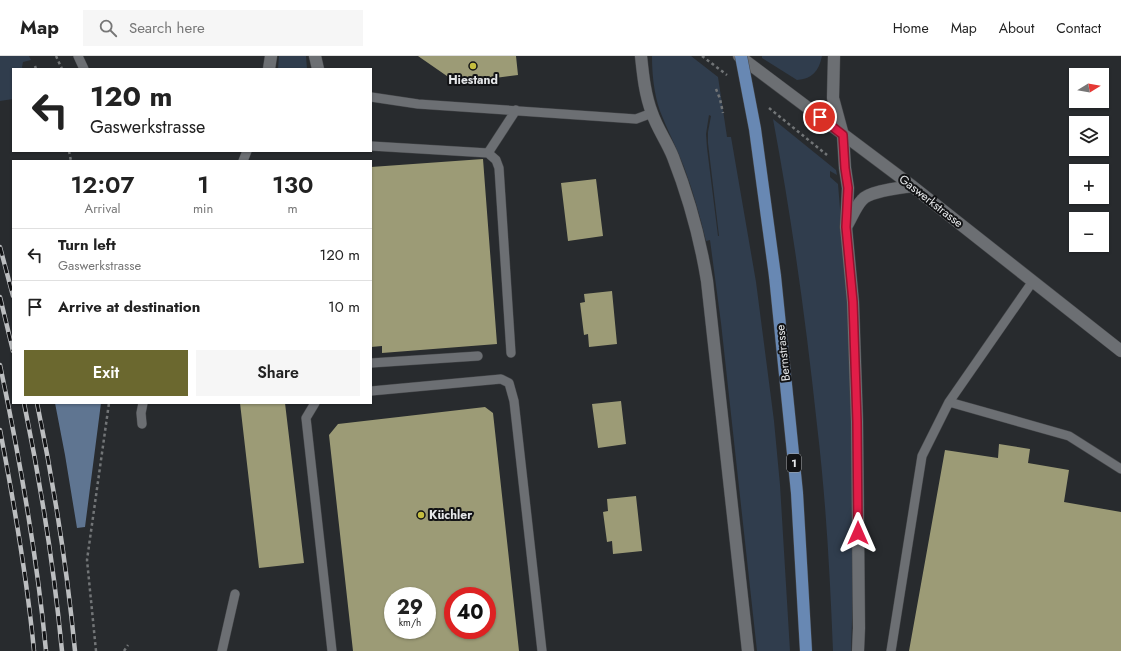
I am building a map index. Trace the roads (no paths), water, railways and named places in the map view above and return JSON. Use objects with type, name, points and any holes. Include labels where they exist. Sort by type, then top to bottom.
[{"type":"main road","name":"Bernstrasse","points":[[740,56],[755,129],[775,276],[797,493],[806,651]]},
{"type":"street","points":[[269,68],[271,56]]},
{"type":"street","points":[[315,56],[318,68]]},
{"type":"street","points":[[641,56],[644,81],[652,113],[672,156],[691,208],[702,251],[707,281],[748,651]]},
{"type":"street","name":"Gaswerkstrasse","points":[[740,56],[912,186],[1121,351]]},
{"type":"street","points":[[834,56],[833,98],[843,135],[848,188],[846,227],[853,302],[857,422],[858,651]]},
{"type":"street","points":[[846,227],[862,199],[876,193],[912,186]]},
{"type":"lane","points":[[78,56],[84,68]]},
{"type":"lane","points":[[372,97],[418,104],[636,119],[652,113]]},
{"type":"lane","points":[[488,153],[516,110]]},
{"type":"lane","points":[[372,146],[488,153],[496,160],[499,168],[511,354]]},
{"type":"lane","points":[[891,651],[922,456],[950,402],[1033,281]]},
{"type":"lane","points":[[372,363],[478,356]]},
{"type":"lane","points":[[372,391],[501,379],[509,383],[514,401],[542,651]]},
{"type":"lane","points":[[950,402],[1069,436],[1121,469]]},
{"type":"lane","points":[[142,424],[143,404]]},
{"type":"lane","points":[[314,404],[306,418],[332,651]]},
{"type":"lane","points":[[222,651],[235,594]]},
{"type":"railway","points":[[0,247],[12,292]]},
{"type":"railway","points":[[0,297],[12,347]]},
{"type":"railway","points":[[0,365],[27,508],[38,579],[46,651]]},
{"type":"railway","points":[[24,404],[46,527],[62,651]]},
{"type":"railway","points":[[37,404],[59,527],[75,651]]},
{"type":"railway","points":[[0,430],[20,540],[34,651]]},
{"type":"place","name":"Hiestand","points":[[473,66]]},
{"type":"place","name":"Küchler","points":[[421,515]]}]
